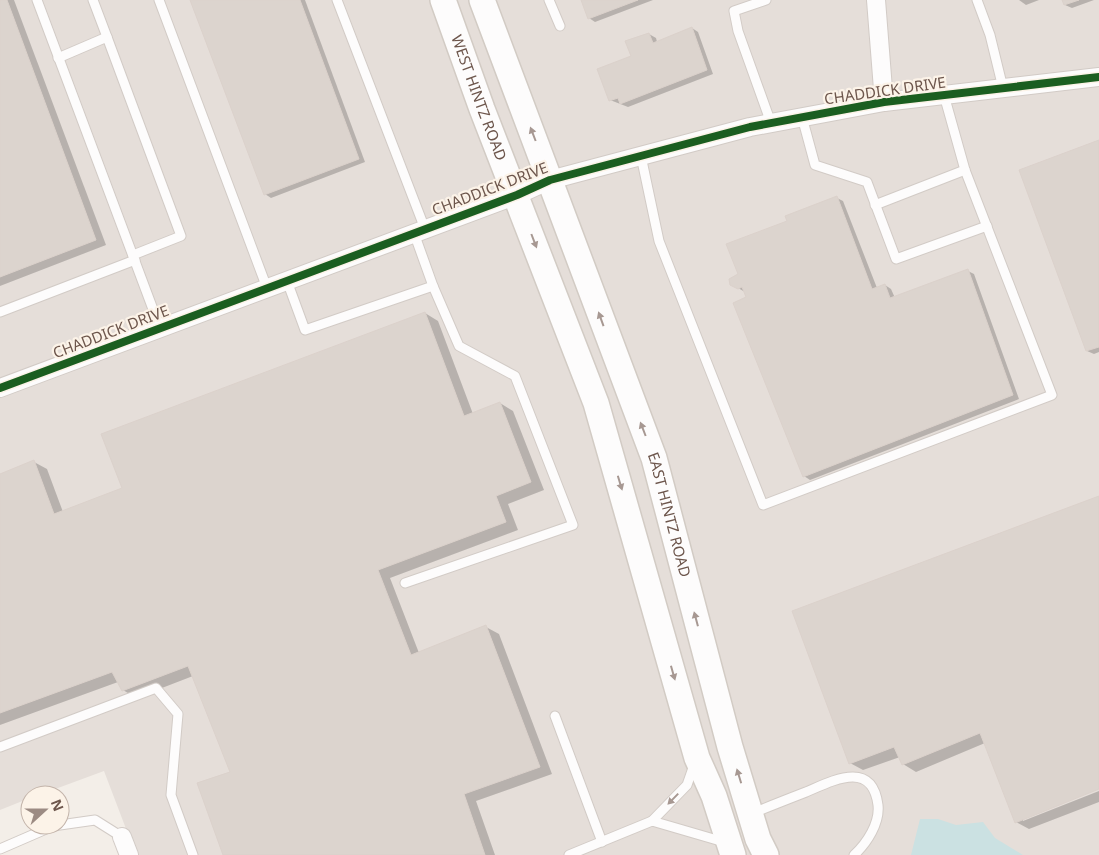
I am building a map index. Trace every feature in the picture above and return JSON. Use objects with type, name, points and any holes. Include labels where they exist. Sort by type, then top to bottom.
[{"type":"main road","name":"WEST HINTZ ROAD","points":[[443,0],[482,109],[517,195]]},
{"type":"main road","points":[[482,0],[550,180]]},
{"type":"main road","name":"EAST HINTZ ROAD","points":[[550,180],[654,458],[730,747],[750,814],[766,855]]},
{"type":"main road","points":[[517,195],[596,403],[697,758],[714,796],[731,849]]},
{"type":"street","points":[[876,0],[884,102]]},
{"type":"street","name":"CHADDICK DRIVE","points":[[0,388],[517,195],[550,180],[770,123],[884,102],[1099,77]]},
{"type":"street","points":[[122,837],[129,855]]},
{"type":"lane","points":[[37,0],[160,328]]},
{"type":"lane","points":[[0,312],[134,258],[181,236],[93,0]]},
{"type":"lane","points":[[159,0],[267,288]]},
{"type":"lane","points":[[337,0],[420,231],[433,286],[458,346],[515,376],[573,525],[404,584]]},
{"type":"lane","points":[[550,0],[560,26]]},
{"type":"lane","points":[[766,0],[734,11],[738,32],[770,123]]},
{"type":"lane","points":[[977,0],[990,35],[1003,88]]},
{"type":"lane","points":[[58,58],[107,37]]},
{"type":"lane","points":[[641,156],[659,241],[763,504],[1052,395],[965,170],[944,96]]},
{"type":"lane","points":[[802,117],[816,165],[867,182],[896,259],[987,226]]},
{"type":"lane","points":[[875,205],[965,170]]},
{"type":"lane","points":[[287,280],[305,330],[433,286]]},
{"type":"lane","points":[[0,747],[156,688],[178,714],[171,795],[193,855]]},
{"type":"lane","points":[[555,716],[602,842]]},
{"type":"lane","points":[[569,855],[652,821],[687,785],[697,758]]},
{"type":"lane","points":[[750,814],[840,777],[860,778],[870,784],[877,796],[879,808],[876,822],[868,839],[854,855]]},
{"type":"lane","points":[[0,849],[53,826],[95,820],[122,837]]},
{"type":"lane","points":[[652,821],[688,830],[731,849]]},
{"type":"shaded area","points":[[0,0],[1099,0],[1099,855],[136,855],[104,771],[66,785],[20,785],[20,802],[0,810]]},
{"type":"shaded area","points":[[920,819],[938,819],[956,825],[983,822],[995,838],[1023,855],[911,855]]},
{"type":"building","points":[[0,0],[7,0],[96,240],[0,277]]},
{"type":"building","points":[[190,0],[300,0],[359,159],[264,195]]},
{"type":"building","points":[[581,0],[638,0],[588,19]]},
{"type":"building","points":[[1062,0],[1079,0],[1064,5]]},
{"type":"building","points":[[692,27],[707,70],[620,104],[618,98],[609,101],[597,69],[631,56],[625,41],[649,33],[653,43]]},
{"type":"building","points":[[1099,140],[1099,347],[1086,351],[1019,170]]},
{"type":"building","points":[[837,196],[872,289],[885,284],[890,298],[968,269],[1013,395],[803,477],[733,303],[746,297],[742,287],[738,289],[730,285],[729,279],[738,274],[726,244],[787,221],[785,216]]},
{"type":"building","points":[[425,312],[464,416],[500,402],[531,482],[496,496],[506,522],[378,570],[411,655],[486,625],[540,767],[464,794],[485,855],[223,855],[197,783],[230,772],[188,666],[122,691],[112,672],[0,713],[0,474],[34,460],[54,514],[122,488],[101,434]]},
{"type":"building","points":[[1099,496],[1099,789],[1015,823],[980,733],[902,765],[894,747],[849,764],[792,611]]},
{"type":"cycle path","points":[[0,388],[517,195],[550,180],[750,127],[884,102],[1099,77]]}]
